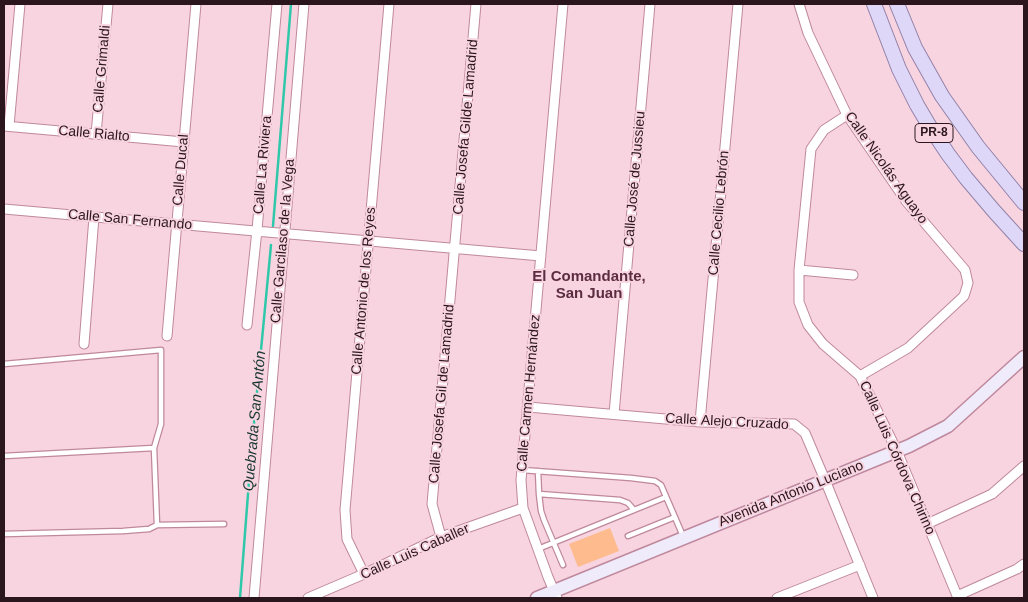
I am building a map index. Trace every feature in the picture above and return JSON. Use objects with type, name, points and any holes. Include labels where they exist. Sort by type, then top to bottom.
[{"type":"main road","name":"PR-8","points":[[874,4],[898,68],[930,127],[966,178],[1024,244]]},
{"type":"main road","name":"PR-8","points":[[897,4],[915,48],[942,96],[978,147],[1024,203]]},
{"type":"street","points":[[6,126],[20,4]]},
{"type":"street","name":"Calle Grimaldi","points":[[96,134],[108,4]]},
{"type":"street","name":"Calle Ducal","points":[[167,336],[196,4]]},
{"type":"street","name":"Calle La Riviera","points":[[247,325],[278,4]]},
{"type":"street","name":"Calle Garcilaso de la Vega","points":[[254,598],[304,4]]},
{"type":"street","name":"Calle Antonio de los Reyes","points":[[364,574],[347,539],[345,510],[390,4]]},
{"type":"street","name":"Calle Josefa Gilde Lamadrid","points":[[455,250],[476,4]]},
{"type":"street","name":"Calle Carmen Hernández","points":[[555,595],[523,508],[521,480],[563,4]]},
{"type":"street","name":"Calle José de Jussieu","points":[[614,414],[650,4]]},
{"type":"street","name":"Calle Cecilio Lebrón","points":[[700,422],[738,4]]},
{"type":"street","name":"Calle Nicolás Aguayo","points":[[799,4],[808,33],[847,116],[906,201],[964,269],[968,283],[964,296],[908,348],[860,376]]},
{"type":"street","name":"Calle Luis Córdova Chirino","points":[[847,116],[824,130],[811,149],[799,270],[799,302],[808,325],[822,344],[860,376],[897,450],[957,597]]},
{"type":"street","name":"Calle Rialto","points":[[6,126],[184,142]]},
{"type":"street","name":"Calle San Fernando","points":[[4,209],[257,230],[455,250],[541,256]]},
{"type":"street","points":[[84,344],[94,217]]},
{"type":"street","name":"Calle Josefa Gil de Lamadrid","points":[[441,538],[432,504],[455,250]]},
{"type":"street","points":[[799,270],[853,275]]},
{"type":"street","name":"Avenida Antonio Luciano","points":[[537,598],[555,595],[684,538],[909,446],[948,426],[1024,357]]},
{"type":"street","name":"Calle Alejo Cruzado","points":[[528,407],[700,422],[794,424],[805,433],[873,598]]},
{"type":"street","points":[[927,524],[992,494],[1024,466]]},
{"type":"street","name":"Calle Luis Caballer","points":[[308,598],[441,538],[523,508]]},
{"type":"street","points":[[777,598],[860,564]]},
{"type":"street","points":[[957,597],[1024,564]]},
{"type":"lane","points":[[4,364],[161,350],[161,424],[154,448],[157,525]]},
{"type":"lane","points":[[4,456],[154,448]]},
{"type":"lane","points":[[522,470],[655,480],[661,485],[684,538]]},
{"type":"lane","points":[[538,471],[541,510],[563,565]]},
{"type":"lane","points":[[540,494],[620,500],[628,503],[634,510]]},
{"type":"lane","points":[[538,549],[666,497]]},
{"type":"lane","points":[[628,536],[675,517]]},
{"type":"lane","points":[[4,534],[123,531],[149,529],[157,525],[224,524]]},
{"type":"shaded area","points":[[610,528],[619,551],[578,567],[569,544]]},
{"type":"waterway","name":"Quebrada San Antón","points":[[273,226],[291,4]]},
{"type":"waterway","name":"Quebrada San Antón","points":[[240,598],[251,455],[271,245]]},
{"type":"district","name":"El Comandante, San Juan","points":[[589,286]]}]
